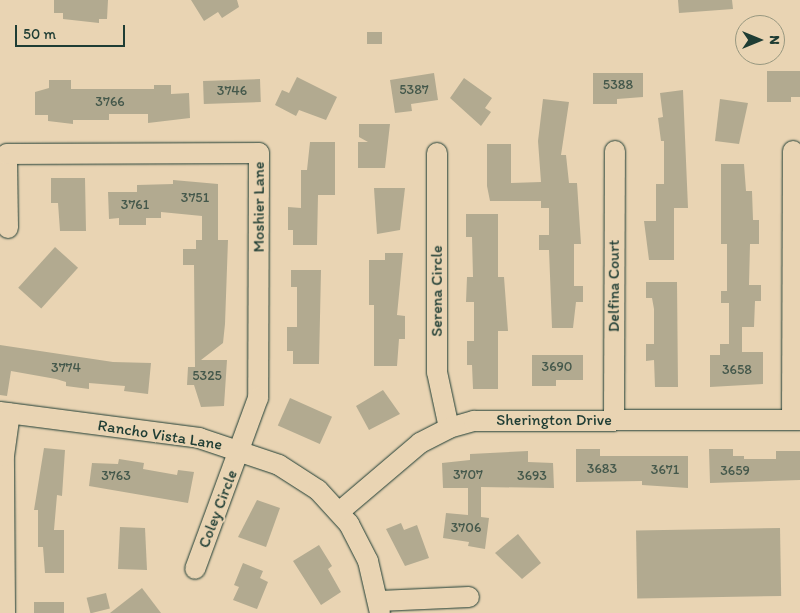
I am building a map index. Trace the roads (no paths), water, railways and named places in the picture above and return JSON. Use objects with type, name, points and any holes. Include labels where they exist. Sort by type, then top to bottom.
[{"type":"street","points":[[793,150],[796,420]]},
{"type":"street","name":"Delfina Court","points":[[614,420],[615,151]]},
{"type":"street","name":"Moshier Lane","points":[[8,228],[7,154],[259,153],[259,390],[240,449]]},
{"type":"street","name":"Serena Circle","points":[[437,153],[437,372],[449,428]]},
{"type":"street","points":[[4,613],[5,412]]},
{"type":"street","name":"Rancho Vista Lane","points":[[5,412],[181,435],[240,449],[293,472],[339,512],[362,547],[380,607]]},
{"type":"street","name":"Sherington Drive","points":[[339,512],[420,443],[449,428],[486,420],[796,420]]},
{"type":"street","name":"Coley Circle","points":[[195,569],[240,449]]},
{"type":"street","points":[[380,607],[469,597]]}]
